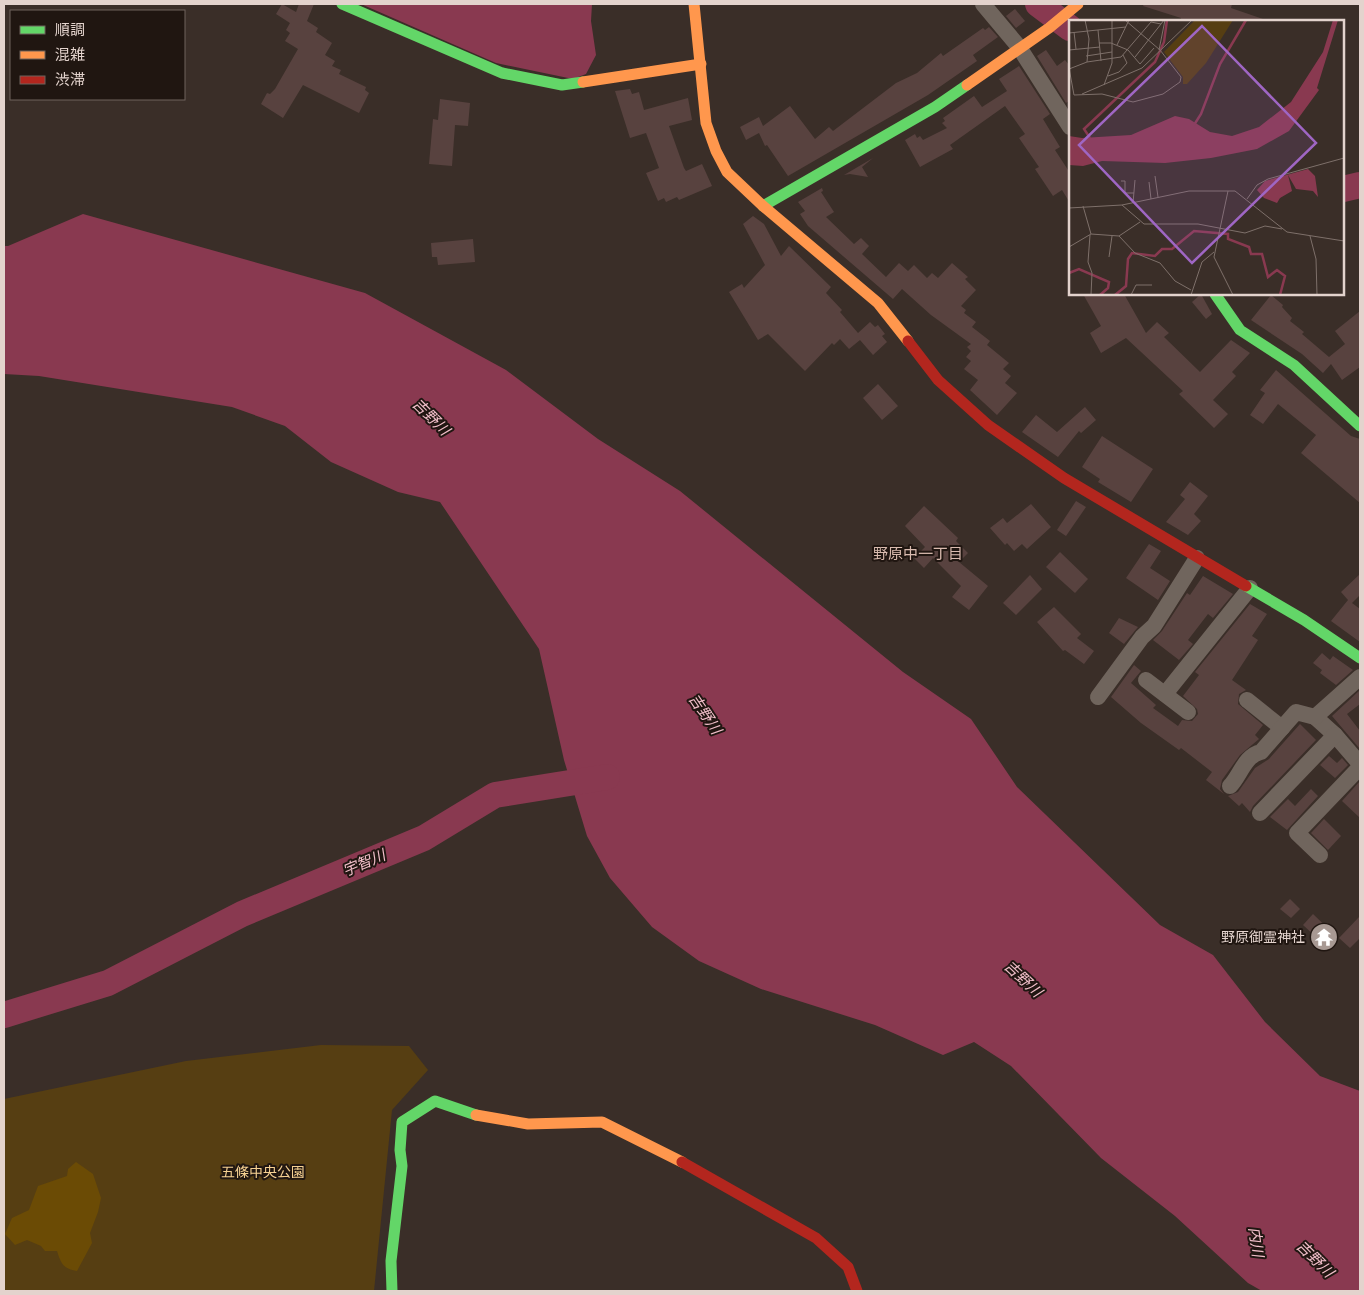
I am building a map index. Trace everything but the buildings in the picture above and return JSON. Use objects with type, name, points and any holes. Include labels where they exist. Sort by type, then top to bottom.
[{"type":"street","points":[[342,4],[502,73],[562,85],[701,64]]},
{"type":"street","points":[[694,4],[706,123],[716,151],[727,172],[763,206],[878,303],[938,380],[988,425],[1064,478],[1304,620],[1360,658]]},
{"type":"street","points":[[983,4],[1019,48],[1069,125]]},
{"type":"street","points":[[763,206],[936,107],[1049,28],[1078,4]]},
{"type":"street","points":[[1215,295],[1240,330],[1294,365],[1360,426]]},
{"type":"street","points":[[1098,696],[1142,638],[1154,626],[1197,558]]},
{"type":"street","points":[[1165,694],[1250,588]]},
{"type":"street","points":[[1316,717],[1360,677]]},
{"type":"street","points":[[1146,680],[1188,712]]},
{"type":"street","points":[[1247,700],[1282,728]]},
{"type":"street","points":[[1230,786],[1236,780],[1236,774],[1255,753],[1261,752],[1296,712],[1316,717],[1336,735],[1360,766],[1297,834],[1320,855]]},
{"type":"street","points":[[1260,813],[1336,735]]},
{"type":"street","points":[[392,1291],[391,1261],[402,1166],[400,1150],[402,1122],[436,1101],[473,1114],[528,1124],[602,1122],[674,1158],[816,1238],[848,1268],[857,1291]]},
{"type":"green space","name":"五條中央公園","points":[[321,1045],[409,1046],[428,1070],[392,1110],[374,1291],[4,1291],[4,1099],[186,1061]]},
{"type":"shaded area","points":[[76,1162],[93,1174],[101,1198],[90,1233],[92,1243],[77,1271],[69,1269],[64,1265],[57,1251],[45,1251],[41,1246],[27,1240],[15,1245],[5,1234],[12,1218],[29,1210],[38,1186],[67,1176],[68,1169]]},
{"type":"water","points":[[361,4],[592,4],[591,21],[596,55],[586,74],[573,79],[496,63]]},
{"type":"water","points":[[83,214],[365,293],[506,370],[598,439],[680,491],[903,672],[971,719],[1017,787],[1160,925],[1213,955],[1265,1022],[1320,1076],[1360,1091],[1360,1291],[1262,1291],[1248,1283],[1175,1216],[1101,1158],[1011,1066],[974,1042],[943,1055],[875,1025],[761,989],[699,961],[652,927],[610,878],[587,836],[564,760],[539,649],[440,502],[398,492],[331,462],[285,426],[232,407],[39,376],[4,374],[4,246],[8,246]]},
{"type":"waterway","points":[[1038,4],[1069,27]]},
{"type":"waterway","points":[[1344,189],[1360,185]]},
{"type":"waterway","name":"宇智川","points":[[4,1015],[108,983],[242,914],[424,838],[495,795],[607,777]]},
{"type":"traffic: fast","points":[[342,4],[502,73],[562,85],[583,82]]},
{"type":"traffic: fast","points":[[763,206],[935,107],[967,85]]},
{"type":"traffic: fast","points":[[1216,295],[1240,330],[1294,365],[1360,426]]},
{"type":"traffic: fast","points":[[1246,586],[1304,620],[1360,658]]},
{"type":"traffic: fast","points":[[392,1291],[391,1261],[402,1166],[400,1150],[402,1122],[435,1101],[476,1115]]},
{"type":"traffic: slow","points":[[694,4],[706,123],[716,151],[727,172],[763,206],[878,303],[908,341]]},
{"type":"traffic: slow","points":[[967,85],[1049,28],[1078,4]]},
{"type":"traffic: slow","points":[[583,82],[701,64]]},
{"type":"traffic: slow","points":[[476,1115],[528,1124],[602,1122],[682,1162]]},
{"type":"traffic: jam","points":[[908,341],[938,380],[988,425],[1064,478],[1246,586]]},
{"type":"traffic: jam","points":[[682,1162],[816,1238],[848,1267],[857,1291]]},
{"type":"place","name":"野原御霊神社","points":[[1324,937]]},
{"type":"district","name":"野原中一丁目","points":[[918,554]]},
{"type":"water label","name":"吉野川","points":[[431,417]]},
{"type":"water label","name":"吉野川","points":[[705,714]]},
{"type":"water label","name":"吉野川","points":[[1023,979]]},
{"type":"water label","name":"内川","points":[[1256,1242]]},
{"type":"water label","name":"吉野川","points":[[1315,1259]]}]
